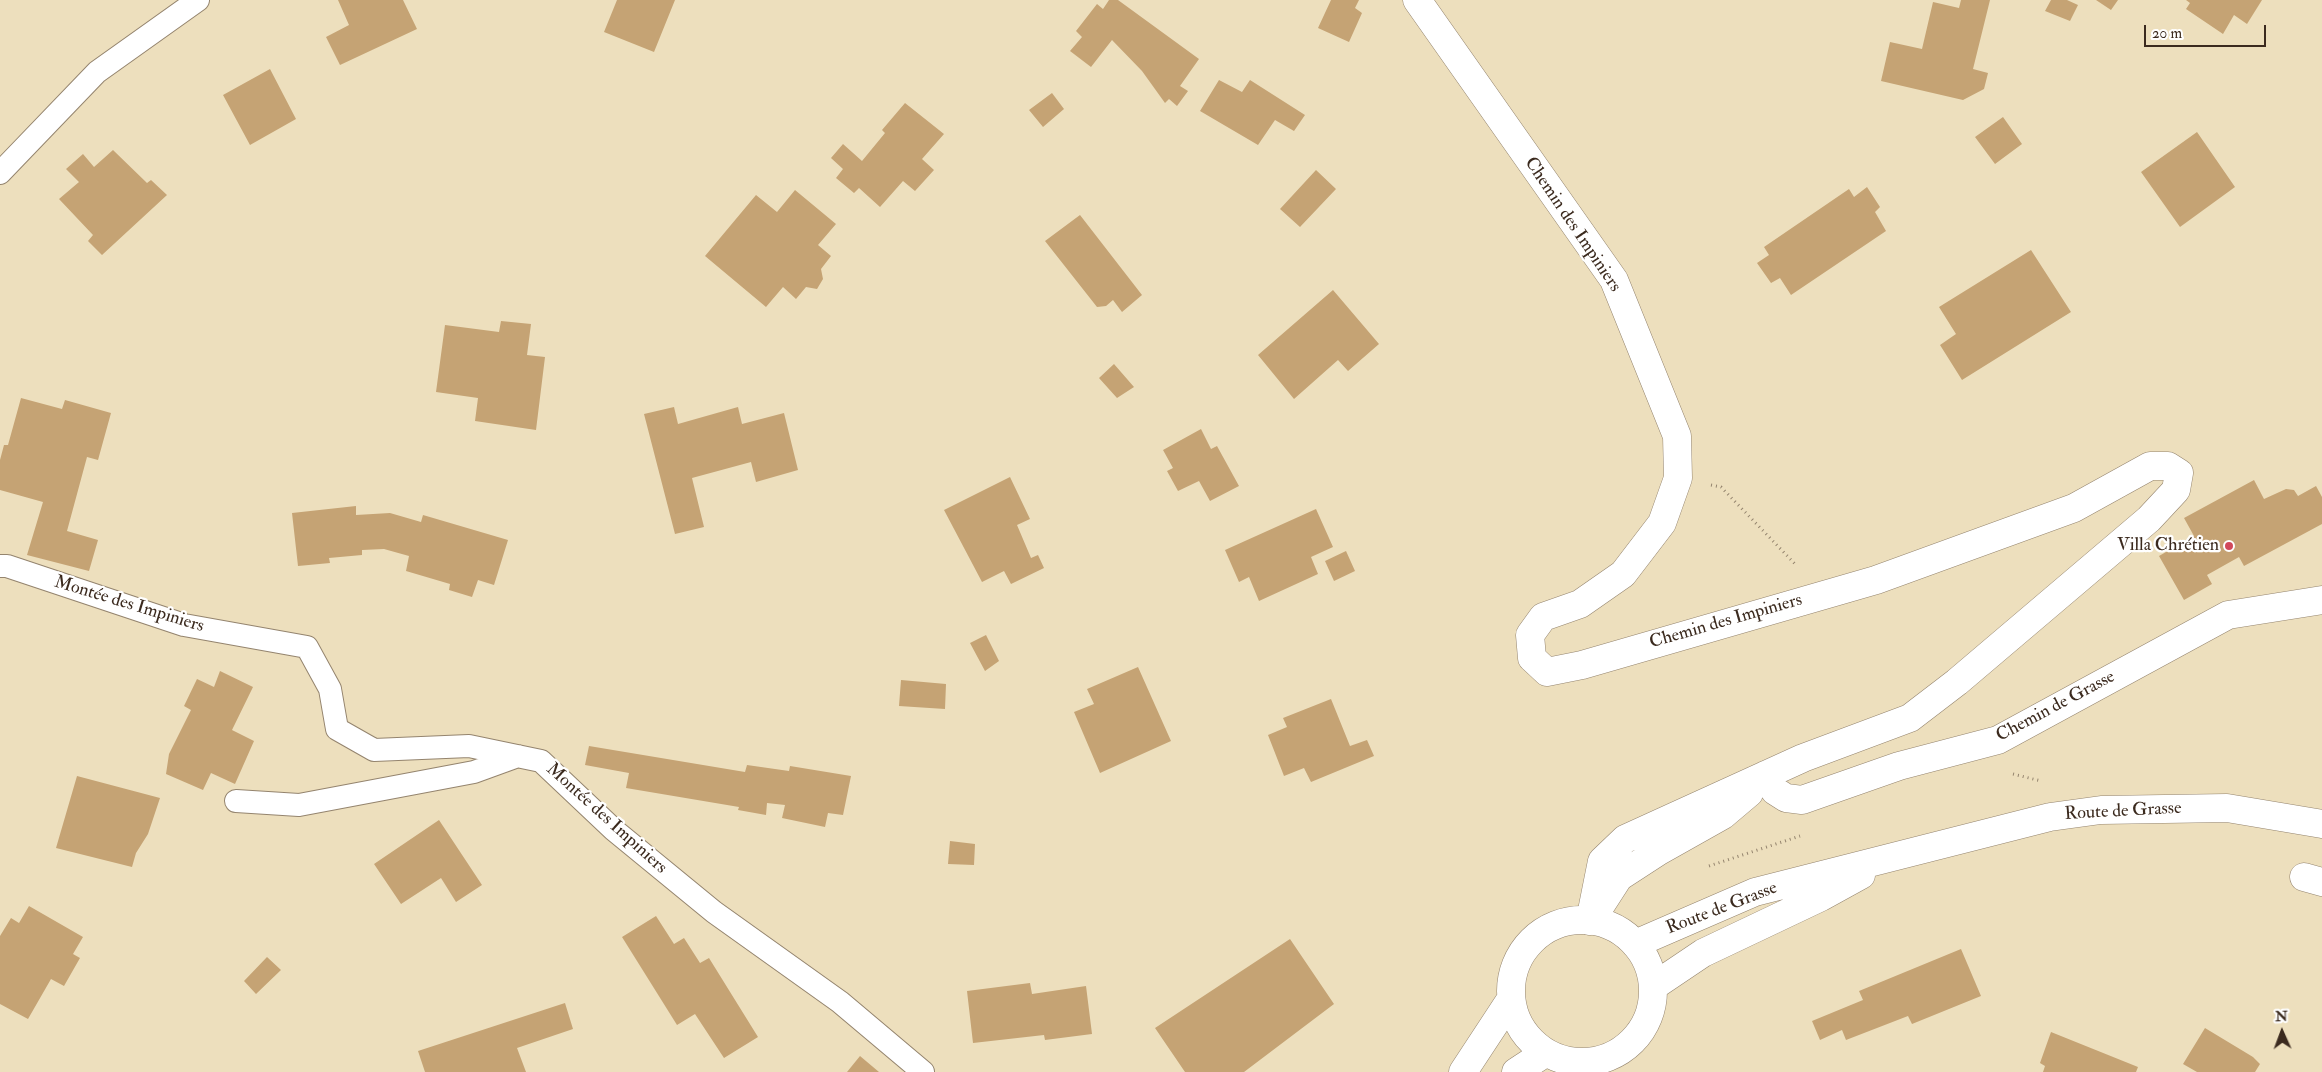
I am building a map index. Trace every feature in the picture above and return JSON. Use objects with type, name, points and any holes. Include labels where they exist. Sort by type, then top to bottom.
[{"type":"street","name":"Chemin des Impiniers","points":[[1417,0],[1614,280],[1678,436],[1678,478],[1662,523],[1624,574],[1580,604],[1543,617],[1530,635],[1532,658],[1547,672],[1582,665],[1876,580],[2074,508],[2150,466],[2168,466],[2179,473],[2176,490],[2149,519],[1957,682],[1910,718],[1803,758],[1765,775],[1723,815],[1659,851],[1619,877],[1590,921]]},
{"type":"street","name":"Chemin de Grasse","points":[[1765,775],[1775,791],[1786,798],[1802,800],[1899,766],[1998,740],[2228,615],[2322,600]]},
{"type":"street","name":"Route de Grasse","points":[[1635,944],[1755,892],[2050,817],[2102,810],[2227,808],[2322,824]]},
{"type":"street","name":"Route de Grasse","points":[[1654,986],[1703,953],[1822,897],[1898,855]]},
{"type":"street","points":[[1569,921],[1590,921],[1607,925],[1622,932],[1635,944],[1648,964],[1654,986],[1652,1008],[1643,1029],[1622,1050],[1610,1057],[1588,1063],[1566,1061],[1545,1053],[1529,1038],[1517,1020],[1511,999],[1514,971],[1519,958],[1532,941],[1549,928],[1569,921]]},
{"type":"street","points":[[1463,1072],[1511,999]]},
{"type":"street","points":[[1516,1072],[1545,1053]]},
{"type":"lane","points":[[0,173],[96,72],[198,0]]},
{"type":"lane","name":"Montée des Impiniers","points":[[0,566],[7,566],[184,625],[307,647],[330,689],[337,729],[374,750],[469,746],[541,761],[614,830],[714,912],[840,1002],[923,1072]]},
{"type":"lane","points":[[236,802],[299,805],[474,772],[518,756]]},
{"type":"path","points":[[1721,487],[1825,594]]},
{"type":"path","points":[[2010,773],[2046,783]]},
{"type":"path","points":[[1708,866],[1803,836]]},
{"type":"building","points":[[338,0],[403,0],[417,29],[340,65],[326,37],[349,25]]},
{"type":"building","points":[[617,0],[675,0],[654,52],[604,32]]},
{"type":"building","points":[[1109,0],[1118,0],[1199,59],[1180,86],[1188,91],[1177,106],[1169,99],[1165,103],[1142,71],[1112,40],[1091,67],[1070,51],[1082,37],[1076,31],[1097,4],[1103,9]]},
{"type":"building","points":[[1331,0],[1359,0],[1355,8],[1362,13],[1349,42],[1318,28]]},
{"type":"building","points":[[1961,0],[1990,0],[1973,69],[1988,73],[1984,89],[1963,100],[1881,81],[1890,42],[1922,49],[1933,2],[1959,8]]},
{"type":"building","points":[[2051,0],[2067,0],[2078,5],[2070,21],[2045,11]]},
{"type":"building","points":[[2096,0],[2118,0],[2111,10]]},
{"type":"building","points":[[2186,0],[2262,0],[2247,24],[2234,15],[2223,34],[2186,9],[2190,3]]},
{"type":"building","points":[[270,69],[296,119],[250,145],[223,95]]},
{"type":"building","points":[[1219,80],[1242,92],[1250,80],[1305,115],[1294,131],[1275,120],[1258,145],[1200,111]]},
{"type":"building","points":[[1052,93],[1064,109],[1043,127],[1029,110]]},
{"type":"building","points":[[905,103],[944,134],[922,159],[934,170],[915,191],[903,181],[880,207],[859,188],[854,193],[836,178],[843,169],[831,158],[843,144],[862,161],[885,133],[882,130]]},
{"type":"building","points":[[2003,117],[2022,144],[1995,164],[1975,137]]},
{"type":"building","points":[[2197,132],[2235,187],[2180,227],[2141,172]]},
{"type":"building","points":[[113,150],[147,183],[151,180],[167,195],[102,255],[88,241],[93,235],[59,199],[79,182],[66,169],[83,154],[94,167]]},
{"type":"building","points":[[1316,170],[1336,189],[1300,227],[1280,209]]},
{"type":"building","points":[[1867,187],[1880,207],[1875,212],[1886,231],[1791,295],[1780,278],[1771,283],[1757,263],[1769,255],[1764,247],[1849,189],[1854,197]]},
{"type":"building","points":[[795,190],[836,224],[818,245],[831,256],[821,269],[823,279],[817,289],[806,287],[796,299],[783,287],[766,307],[705,256],[756,195],[777,212]]},
{"type":"building","points":[[1080,215],[1142,295],[1122,312],[1113,300],[1106,306],[1097,307],[1045,241]]},
{"type":"building","points":[[2031,250],[2071,312],[1962,380],[1940,345],[1956,334],[1939,307]]},
{"type":"building","points":[[1333,290],[1379,344],[1348,371],[1338,360],[1294,399],[1258,355]]},
{"type":"building","points":[[501,321],[531,324],[527,355],[545,357],[536,430],[475,421],[478,398],[436,392],[445,325],[499,332]]},
{"type":"building","points":[[1114,364],[1134,387],[1117,398],[1099,378]]},
{"type":"building","points":[[21,398],[62,409],[65,400],[111,413],[98,460],[87,457],[67,531],[98,540],[89,571],[27,555],[43,502],[0,490],[0,460],[4,445],[8,445]]},
{"type":"building","points":[[674,407],[678,424],[738,407],[742,424],[784,413],[798,470],[756,482],[751,462],[692,478],[704,527],[675,534],[644,414]]},
{"type":"building","points":[[1201,429],[1211,449],[1217,446],[1239,486],[1210,501],[1199,481],[1178,491],[1167,471],[1173,468],[1163,450]]},
{"type":"building","points":[[1010,477],[1030,519],[1017,525],[1031,558],[1038,555],[1044,568],[1011,584],[1004,571],[982,582],[944,510]]},
{"type":"building","name":"Villa Chrétien","points":[[2254,480],[2264,499],[2286,489],[2294,490],[2298,496],[2316,486],[2322,497],[2322,524],[2244,566],[2239,557],[2207,575],[2212,584],[2184,600],[2159,556],[2194,536],[2184,518]]},
{"type":"building","points":[[356,506],[356,515],[390,513],[421,522],[423,515],[508,540],[494,585],[478,580],[472,597],[449,590],[450,584],[406,571],[409,556],[384,549],[362,550],[362,555],[329,558],[330,563],[298,566],[292,513]]},
{"type":"building","points":[[1316,509],[1333,547],[1311,557],[1318,574],[1259,601],[1249,577],[1239,582],[1225,550]]},
{"type":"building","points":[[1346,551],[1355,571],[1334,581],[1325,561]]},
{"type":"building","points":[[986,635],[999,661],[985,671],[970,643]]},
{"type":"building","points":[[1138,667],[1171,741],[1100,773],[1074,712],[1094,704],[1087,689]]},
{"type":"building","points":[[220,671],[253,687],[232,730],[254,741],[235,784],[211,773],[203,790],[166,774],[169,754],[191,710],[184,706],[197,679],[214,687]]},
{"type":"building","points":[[901,680],[946,684],[945,709],[899,706]]},
{"type":"building","points":[[1331,699],[1350,746],[1367,740],[1374,756],[1311,782],[1304,768],[1284,776],[1268,735],[1287,727],[1283,718]]},
{"type":"building","points":[[589,746],[745,772],[747,765],[789,771],[790,766],[851,776],[843,815],[828,813],[825,827],[782,818],[785,805],[767,803],[766,815],[738,810],[739,807],[626,788],[629,773],[585,765]]},
{"type":"building","points":[[77,776],[160,798],[148,834],[136,853],[132,867],[56,848]]},
{"type":"building","points":[[439,820],[482,885],[456,902],[441,878],[401,904],[374,864]]},
{"type":"building","points":[[950,841],[975,844],[974,865],[948,864]]},
{"type":"building","points":[[29,906],[83,937],[73,954],[80,958],[64,986],[51,979],[28,1019],[0,1004],[0,936],[11,918],[19,923]]},
{"type":"building","points":[[656,916],[674,944],[684,938],[700,963],[709,958],[758,1037],[724,1058],[695,1014],[677,1025],[622,937]]},
{"type":"building","points":[[1290,939],[1334,1004],[1244,1072],[1185,1072],[1155,1028]]},
{"type":"building","points":[[1961,949],[1981,996],[1912,1024],[1908,1016],[1846,1040],[1842,1030],[1820,1040],[1812,1021],[1863,1000],[1859,991]]},
{"type":"building","points":[[267,957],[281,970],[256,994],[244,981]]},
{"type":"building","points":[[1030,983],[1032,994],[1086,986],[1092,1034],[1045,1040],[1044,1035],[973,1043],[967,991]]},
{"type":"building","points":[[565,1003],[573,1029],[517,1048],[526,1072],[425,1072],[418,1051]]},
{"type":"building","points":[[2205,1028],[2253,1057],[2260,1064],[2255,1072],[2197,1072],[2183,1064]]},
{"type":"building","points":[[2051,1032],[2138,1067],[2136,1072],[2043,1072],[2045,1066],[2040,1063]]},
{"type":"building","points":[[860,1056],[879,1072],[847,1072]]},
{"type":"place","name":"Villa Chrétien","points":[[2229,546]]}]
